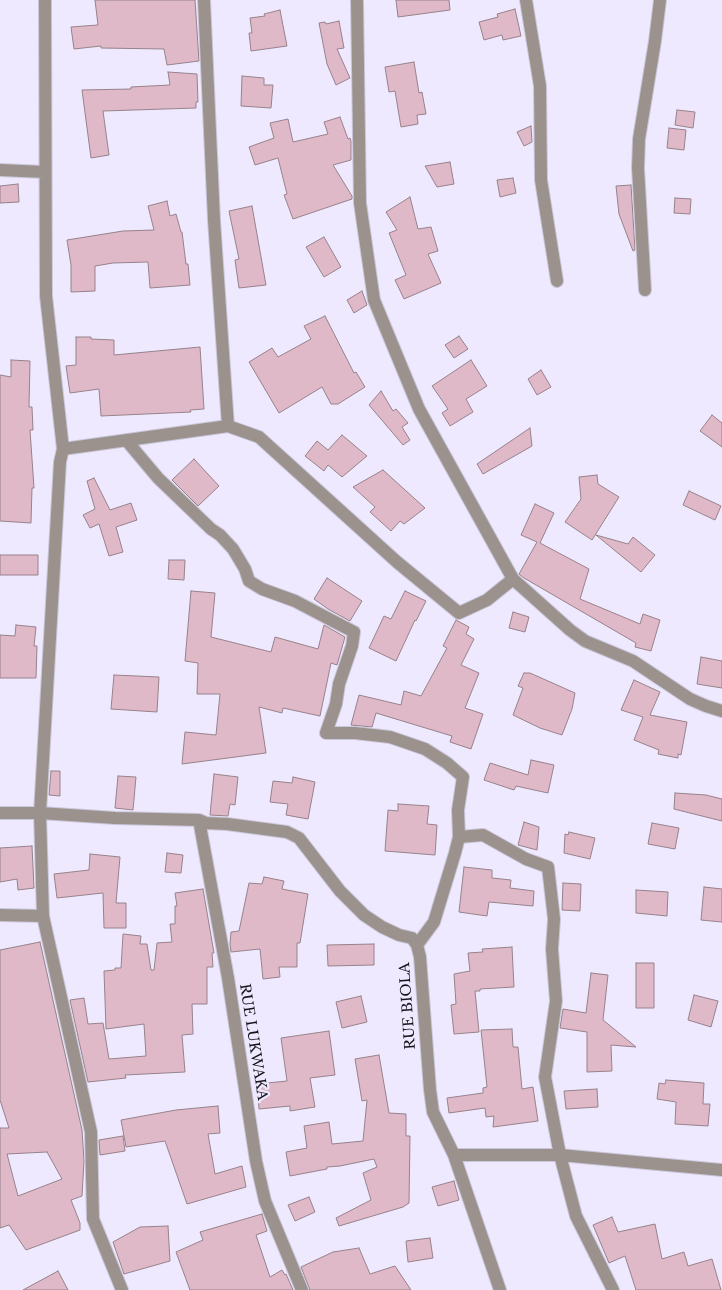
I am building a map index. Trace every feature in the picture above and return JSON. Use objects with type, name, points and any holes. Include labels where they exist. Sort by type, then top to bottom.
[{"type":"street","points":[[45,0],[46,296],[63,450],[60,462],[40,813],[43,916],[92,1132],[93,1219],[122,1290]]},
{"type":"street","points":[[204,0],[214,220],[228,426]]},
{"type":"street","points":[[357,0],[360,203],[374,300],[419,409],[513,579],[585,641],[633,661],[690,698],[722,711]]},
{"type":"street","points":[[526,0],[540,86],[542,180],[557,281]]},
{"type":"street","points":[[645,290],[638,168],[639,139],[660,0]]},
{"type":"street","points":[[0,170],[45,172]]},
{"type":"street","points":[[63,450],[228,426],[259,437],[397,562],[459,613],[487,600],[513,579]]},
{"type":"street","points":[[126,440],[158,478],[233,549],[245,569],[249,581],[262,589],[295,601],[354,632],[352,646],[339,684],[336,704],[326,733],[355,733],[390,737],[425,749],[464,777],[458,810],[459,837],[434,922],[417,946]]},
{"type":"street","points":[[0,813],[199,820]]},
{"type":"street","name":"RUE BIOLA","points":[[199,820],[287,832],[300,838],[340,891],[364,915],[399,936],[412,938],[417,946],[420,957],[433,1112],[454,1155],[500,1290]]},
{"type":"street","name":"RUE LUKWAKA","points":[[199,820],[228,978],[256,1161],[265,1201],[302,1290]]},
{"type":"street","points":[[459,837],[483,835],[526,859],[548,867],[554,919],[552,950],[556,1001],[545,1077],[560,1155],[576,1216],[613,1290]]},
{"type":"street","points":[[0,915],[43,916]]},
{"type":"street","points":[[454,1155],[560,1155],[722,1170]]},
{"type":"building","points":[[95,0],[195,0],[199,61],[167,65],[164,49],[101,48],[101,46],[74,49],[71,27],[98,25]]},
{"type":"building","points":[[396,0],[449,0],[450,10],[398,17]]},
{"type":"building","points":[[515,9],[521,36],[503,40],[502,35],[484,40],[479,22],[498,17],[497,14]]},
{"type":"building","points":[[280,10],[287,46],[251,51],[249,33],[252,33],[250,18],[265,16],[264,14]]},
{"type":"building","points":[[339,21],[344,48],[337,49],[350,78],[336,85],[327,64],[319,23],[325,22],[326,24]]},
{"type":"building","points":[[414,62],[419,93],[422,92],[426,114],[417,115],[418,124],[401,127],[395,91],[389,92],[385,67]]},
{"type":"building","points":[[168,72],[197,74],[198,102],[196,102],[196,108],[103,111],[109,155],[91,158],[82,90],[131,89],[131,87],[170,85]]},
{"type":"building","points":[[242,76],[264,78],[264,85],[273,85],[271,108],[241,106]]},
{"type":"building","points":[[677,110],[695,112],[693,128],[675,125]]},
{"type":"building","points":[[340,117],[348,139],[350,138],[351,141],[351,160],[333,165],[352,199],[293,219],[284,195],[287,194],[278,158],[255,165],[249,147],[274,138],[270,123],[288,119],[293,142],[328,134],[324,122]]},
{"type":"building","points":[[531,126],[532,142],[524,146],[517,132]]},
{"type":"building","points":[[669,128],[686,130],[684,150],[667,148]]},
{"type":"building","points":[[450,162],[454,184],[437,187],[425,166]]},
{"type":"building","points":[[513,178],[516,193],[500,197],[497,180]]},
{"type":"building","points":[[18,184],[19,202],[0,203],[0,186]]},
{"type":"building","points":[[631,185],[635,250],[633,251],[619,214],[616,186]]},
{"type":"building","points":[[410,197],[418,229],[431,227],[438,251],[428,254],[441,283],[404,299],[395,280],[406,275],[389,233],[397,230],[386,212]]},
{"type":"building","points":[[675,198],[691,199],[690,214],[674,213]]},
{"type":"building","points":[[167,201],[170,216],[176,214],[182,232],[190,285],[150,288],[148,262],[113,263],[95,266],[95,291],[71,292],[71,265],[67,240],[123,231],[154,230],[148,206]]},
{"type":"building","points":[[252,206],[266,285],[239,288],[235,260],[239,259],[229,211]]},
{"type":"building","points":[[324,237],[341,267],[324,277],[306,247]]},
{"type":"building","points":[[362,291],[367,305],[354,313],[347,300]]},
{"type":"building","points":[[325,316],[354,373],[356,372],[365,387],[338,404],[331,404],[322,387],[279,413],[249,362],[272,348],[278,357],[311,339],[304,326]]},
{"type":"building","points":[[459,336],[468,349],[454,358],[445,345]]},
{"type":"building","points":[[76,337],[114,340],[114,355],[200,347],[204,409],[190,410],[191,412],[101,416],[99,389],[70,393],[66,366],[76,365]]},
{"type":"building","points":[[11,360],[30,361],[29,407],[32,407],[33,430],[30,430],[34,488],[32,488],[31,523],[0,521],[0,375],[11,377]]},
{"type":"building","points":[[471,360],[487,386],[466,399],[473,412],[450,426],[442,413],[448,409],[432,386]]},
{"type":"building","points":[[541,370],[551,387],[537,395],[528,379]]},
{"type":"building","points":[[381,391],[393,411],[396,409],[408,423],[402,427],[410,440],[403,445],[369,405]]},
{"type":"building","points":[[712,415],[722,423],[722,447],[700,431]]},
{"type":"building","points":[[530,428],[532,446],[483,474],[477,464]]},
{"type":"building","points":[[342,435],[367,456],[342,477],[328,465],[324,471],[305,456],[317,441],[328,450]]},
{"type":"building","points":[[194,459],[219,486],[198,506],[172,480]]},
{"type":"building","points":[[383,470],[425,508],[404,524],[400,521],[391,531],[370,512],[375,507],[353,487]]},
{"type":"building","points":[[597,475],[598,484],[619,497],[592,540],[565,522],[581,499],[579,477]]},
{"type":"building","points":[[94,478],[110,510],[131,503],[137,520],[116,527],[123,552],[109,556],[99,524],[90,528],[83,515],[95,509],[87,481]]},
{"type":"building","points":[[689,491],[721,506],[715,520],[683,505]]},
{"type":"building","points":[[535,504],[554,513],[540,543],[589,569],[580,599],[640,624],[643,614],[660,620],[651,651],[635,647],[636,643],[519,574],[537,542],[521,535]]},
{"type":"building","points":[[596,535],[628,544],[633,537],[655,555],[641,572]]},
{"type":"building","points":[[0,555],[38,555],[38,575],[0,575]]},
{"type":"building","points":[[169,560],[185,560],[184,580],[168,579]]},
{"type":"building","points":[[327,578],[362,601],[350,621],[314,599]]},
{"type":"building","points":[[191,591],[215,593],[211,637],[271,652],[275,637],[318,649],[324,625],[345,637],[337,665],[331,663],[320,716],[283,708],[282,713],[259,707],[266,753],[182,764],[185,732],[216,735],[220,694],[197,694],[198,663],[185,661]]},
{"type":"building","points":[[405,591],[426,601],[396,661],[369,648],[384,616],[391,619]]},
{"type":"building","points":[[513,612],[529,617],[525,632],[509,628]]},
{"type":"building","points":[[456,620],[469,627],[466,634],[474,639],[461,665],[479,673],[465,708],[483,714],[471,749],[450,742],[452,736],[376,713],[372,727],[351,725],[359,695],[401,705],[404,691],[421,696],[447,648],[443,646]]},
{"type":"building","points":[[16,625],[36,627],[34,646],[37,646],[36,678],[0,678],[0,635],[15,636]]},
{"type":"building","points":[[701,657],[722,661],[722,688],[697,684]]},
{"type":"building","points":[[524,673],[530,673],[575,693],[572,709],[562,735],[540,728],[513,715],[523,688],[518,686]]},
{"type":"building","points":[[114,675],[159,677],[157,712],[111,709]]},
{"type":"building","points":[[634,680],[660,692],[650,715],[687,722],[681,755],[678,754],[678,758],[658,754],[659,750],[634,740],[643,717],[621,710]]},
{"type":"building","points":[[531,760],[554,765],[548,793],[516,786],[514,790],[484,780],[490,763],[528,775]]},
{"type":"building","points":[[51,771],[60,771],[60,796],[49,795]]},
{"type":"building","points":[[214,774],[238,777],[235,805],[230,804],[228,816],[210,815]]},
{"type":"building","points":[[118,776],[136,777],[133,810],[115,808]]},
{"type":"building","points":[[293,777],[315,782],[308,819],[286,815],[288,804],[270,802],[273,781],[292,783]]},
{"type":"building","points":[[675,793],[706,795],[722,799],[722,821],[674,809]]},
{"type":"building","points":[[398,804],[429,806],[427,824],[437,825],[435,855],[385,851],[388,810],[398,811]]},
{"type":"building","points":[[524,822],[539,827],[537,850],[518,845]]},
{"type":"building","points":[[652,823],[679,828],[675,849],[648,844]]},
{"type":"building","points":[[569,832],[595,838],[590,859],[564,853],[565,834],[568,835]]},
{"type":"building","points":[[32,846],[34,888],[18,890],[17,879],[0,882],[0,848]]},
{"type":"building","points":[[167,853],[183,855],[181,873],[165,872]]},
{"type":"building","points":[[90,854],[120,857],[116,903],[126,903],[126,928],[104,928],[103,893],[57,898],[54,874],[89,870]]},
{"type":"building","points":[[464,867],[492,870],[492,878],[511,880],[510,888],[534,891],[533,906],[489,902],[487,916],[459,912]]},
{"type":"building","points":[[264,877],[284,881],[282,889],[308,894],[300,943],[297,943],[297,967],[279,967],[280,977],[263,979],[260,949],[231,952],[230,944],[231,932],[239,931],[249,883],[262,884]]},
{"type":"building","points":[[563,883],[581,884],[580,911],[562,910]]},
{"type":"building","points":[[704,887],[722,889],[722,922],[701,920]]},
{"type":"building","points":[[203,889],[214,953],[212,953],[213,967],[207,967],[207,1004],[192,1004],[193,1034],[182,1035],[185,1072],[125,1075],[126,1078],[88,1082],[70,1000],[84,998],[88,1024],[103,1023],[109,1059],[146,1056],[144,1024],[106,1029],[104,971],[121,968],[123,934],[141,936],[140,944],[147,944],[151,970],[154,970],[157,943],[172,942],[170,924],[175,924],[175,906],[177,906],[175,893]]},
{"type":"building","points":[[636,890],[668,892],[667,916],[636,913]]},
{"type":"building","points":[[40,942],[82,1130],[84,1161],[82,1196],[71,1200],[80,1223],[80,1230],[26,1250],[9,1225],[0,1228],[0,1128],[9,1128],[0,1100],[0,950]],"holes":[[[47,1152],[62,1179],[18,1196],[7,1154]]]},
{"type":"building","points":[[374,944],[374,965],[328,966],[327,945]]},
{"type":"building","points":[[512,947],[514,987],[475,991],[479,1032],[454,1034],[451,1005],[456,1004],[454,974],[470,971],[468,953],[483,952],[482,949]]},
{"type":"building","points":[[636,963],[654,963],[654,1008],[636,1008]]},
{"type":"building","points":[[591,973],[608,975],[603,1020],[636,1047],[611,1045],[612,1071],[587,1072],[587,1032],[560,1028],[563,1009],[586,1013]]},
{"type":"building","points":[[694,995],[718,1001],[711,1027],[688,1020]]},
{"type":"building","points":[[361,996],[367,1022],[342,1028],[336,1002]]},
{"type":"building","points":[[512,1029],[513,1047],[518,1047],[522,1089],[533,1087],[538,1121],[493,1127],[494,1116],[486,1117],[485,1108],[449,1113],[447,1098],[483,1093],[483,1088],[487,1087],[481,1030]]},
{"type":"building","points":[[329,1031],[335,1075],[310,1078],[315,1107],[290,1111],[290,1106],[259,1109],[257,1084],[287,1081],[281,1038]]},
{"type":"building","points":[[379,1055],[389,1113],[406,1114],[406,1136],[410,1136],[409,1203],[403,1207],[339,1226],[336,1218],[371,1200],[363,1173],[377,1167],[374,1159],[290,1176],[286,1152],[307,1148],[304,1126],[329,1122],[332,1144],[363,1141],[367,1100],[362,1101],[355,1059]]},
{"type":"building","points":[[666,1080],[704,1083],[703,1104],[710,1104],[708,1126],[675,1124],[676,1102],[657,1099],[659,1083],[665,1084]]},
{"type":"building","points":[[597,1089],[598,1107],[566,1109],[564,1091]]},
{"type":"building","points":[[218,1106],[220,1133],[208,1134],[215,1174],[242,1166],[246,1187],[187,1204],[165,1141],[126,1147],[121,1120],[176,1110]]},
{"type":"building","points":[[123,1136],[125,1151],[100,1155],[99,1140]]},
{"type":"building","points":[[454,1181],[459,1200],[438,1206],[432,1187]]},
{"type":"building","points":[[309,1197],[315,1212],[295,1221],[288,1205]]},
{"type":"building","points":[[262,1214],[267,1231],[256,1235],[270,1277],[282,1270],[286,1274],[293,1290],[190,1290],[176,1252],[203,1240],[200,1232]]},
{"type":"building","points":[[612,1217],[618,1232],[655,1224],[662,1259],[684,1252],[688,1266],[712,1259],[721,1290],[636,1290],[625,1256],[609,1263],[593,1225]]},
{"type":"building","points":[[168,1226],[170,1261],[124,1274],[113,1242],[140,1227]]},
{"type":"building","points":[[430,1238],[433,1258],[408,1262],[406,1241]]},
{"type":"building","points":[[359,1248],[370,1274],[395,1266],[411,1290],[310,1290],[301,1267],[333,1252]]},
{"type":"building","points":[[58,1271],[68,1290],[23,1290]]}]
